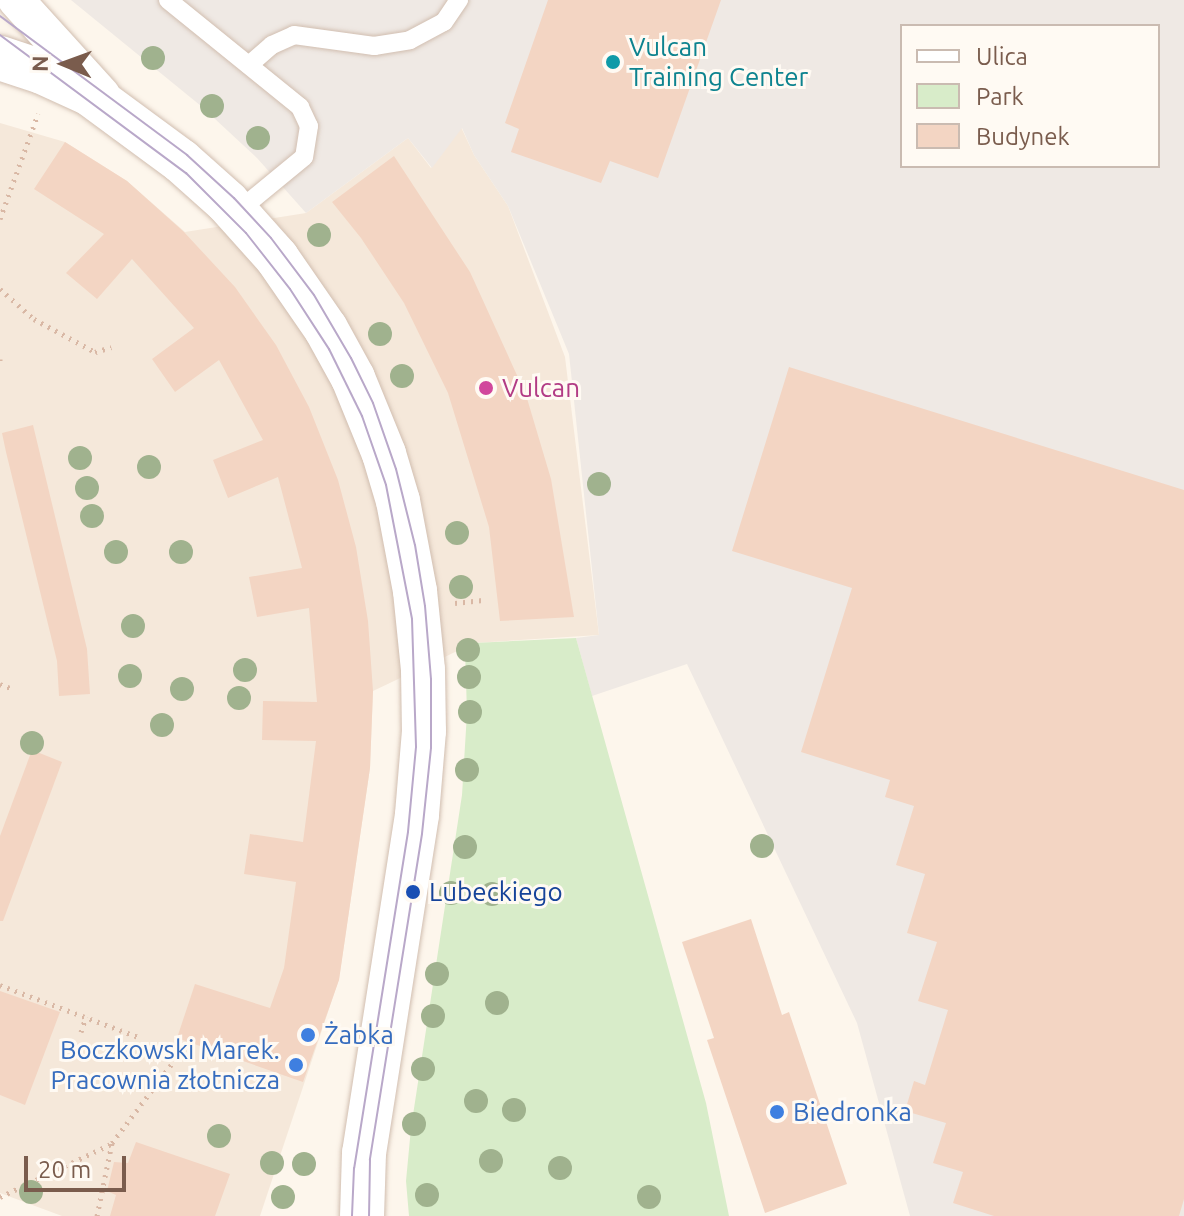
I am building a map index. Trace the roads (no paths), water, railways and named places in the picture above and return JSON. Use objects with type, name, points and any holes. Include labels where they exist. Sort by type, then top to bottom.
[{"type":"street","points":[[16,0],[117,111]]},
{"type":"street","points":[[0,58],[67,83],[117,111],[190,168],[237,212],[270,250],[311,307],[366,406],[398,501],[418,613],[424,681],[422,773],[364,1153],[362,1216]]},
{"type":"lane","points":[[168,0],[300,107],[309,126],[304,157],[237,212]]},
{"type":"lane","points":[[249,65],[272,45],[294,35],[374,46],[410,40],[444,22],[459,0]]},
{"type":"tram line","points":[[0,16],[187,155],[234,198],[271,238],[314,295],[351,358],[373,403],[396,469],[415,545],[425,606],[431,679],[431,748],[422,834],[370,1160],[369,1216]]},
{"type":"tram line","points":[[0,35],[186,173],[246,233],[290,289],[329,349],[362,416],[386,485],[412,619],[416,747],[408,832],[354,1168],[352,1216]]},
{"type":"place","name":"Vulcan Training Center","points":[[613,62]]},
{"type":"place","name":"Vulcan","points":[[486,388]]},
{"type":"place","name":"Lubeckiego","points":[[413,892]]},
{"type":"place","name":"Żabka","points":[[308,1035]]},
{"type":"place","name":"Boczkowski Marek. Pracownia złotnicza","points":[[296,1065]]},
{"type":"place","name":"Biedronka","points":[[777,1112]]}]
